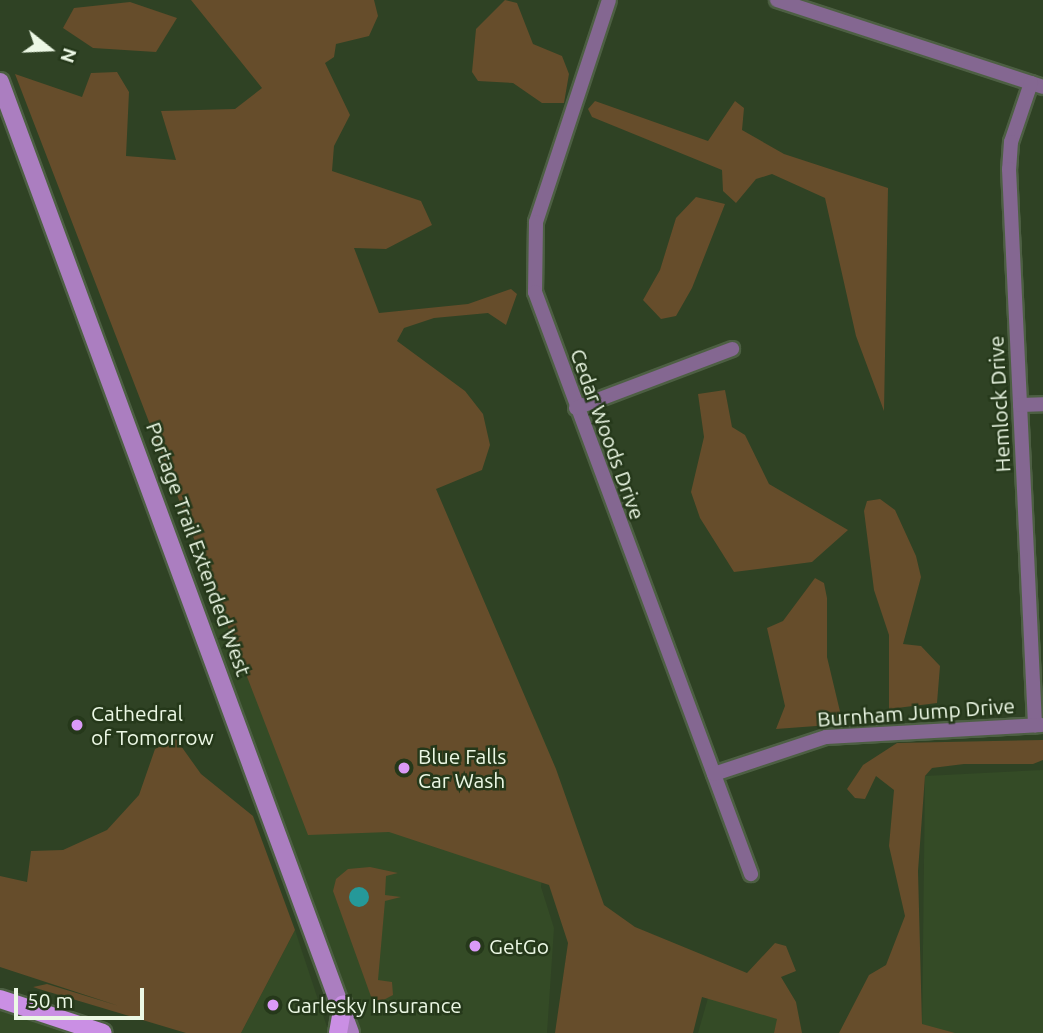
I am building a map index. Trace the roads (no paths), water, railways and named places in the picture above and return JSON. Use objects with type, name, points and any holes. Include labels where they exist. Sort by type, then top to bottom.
[{"type":"main road","name":"Portage Trail Extended West","points":[[0,84],[343,1004],[350,1033]]},
{"type":"main road","points":[[0,999],[103,1033]]},
{"type":"main road","points":[[338,1033],[343,1004]]},
{"type":"street","name":"Cedar Woods Drive","points":[[609,0],[532,248],[539,307],[751,874]]},
{"type":"street","points":[[777,0],[1037,85]]},
{"type":"street","name":"Hemlock Drive","points":[[1037,85],[1011,142],[1009,169],[1039,725]]},
{"type":"street","points":[[576,408],[732,349]]},
{"type":"street","points":[[1020,405],[1043,404]]},
{"type":"street","name":"Burnham Jump Drive","points":[[714,774],[818,738],[1039,725]]},
{"type":"water","points":[[355,887],[363,887],[369,897],[363,907],[355,907],[349,901],[349,893]]},
{"type":"place","name":"Cathedral of Tomorrow","points":[[77,725]]},
{"type":"place","name":"Blue Falls Car Wash","points":[[404,768]]},
{"type":"place","name":"GetGo","points":[[475,946]]},
{"type":"place","name":"Garlesky Insurance","points":[[273,1005]]}]
